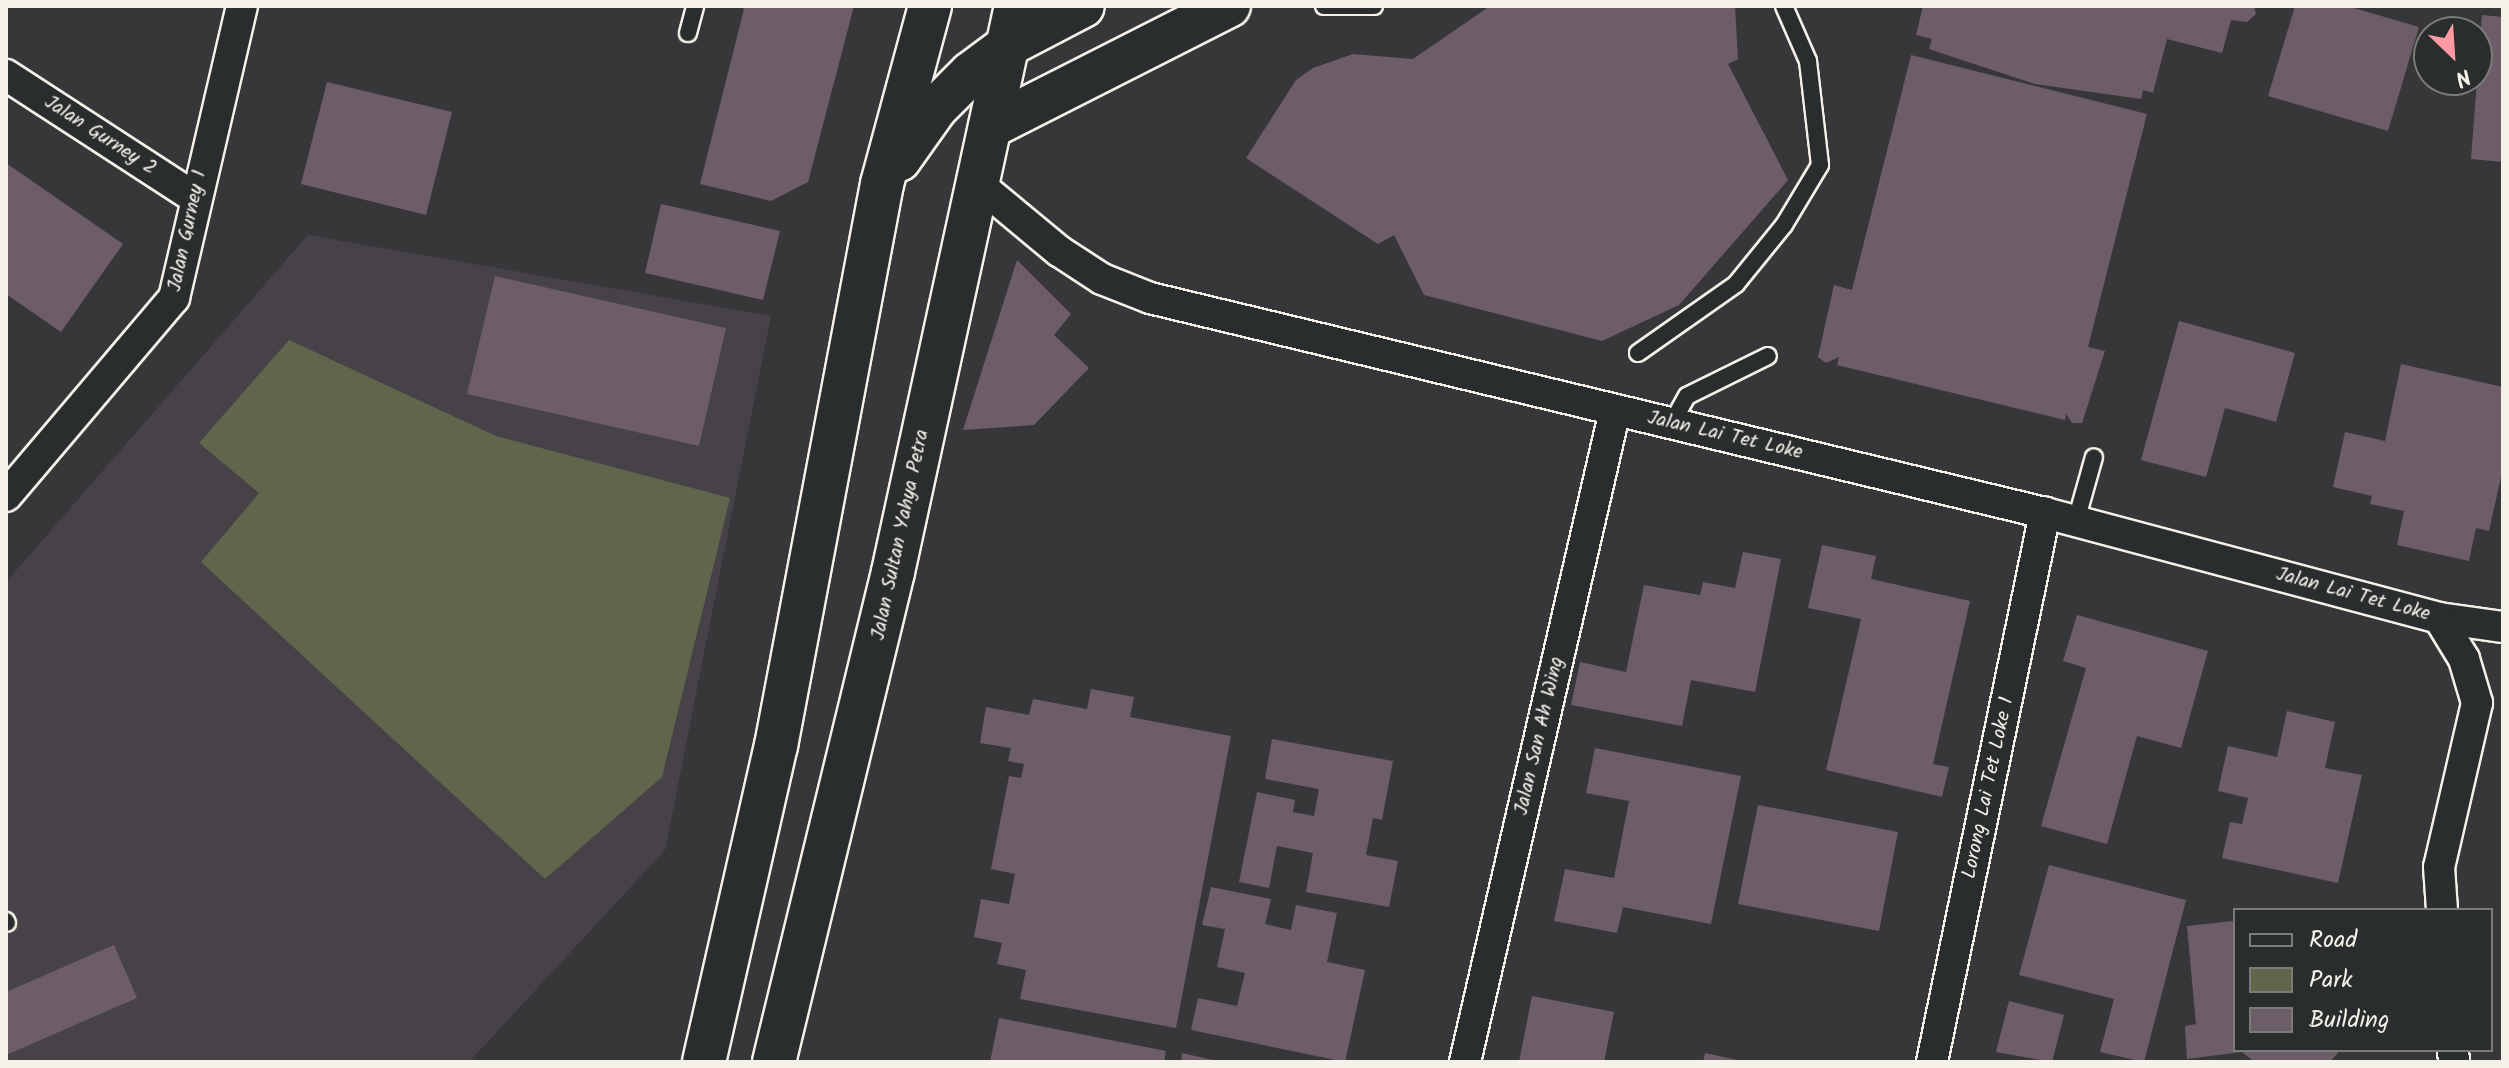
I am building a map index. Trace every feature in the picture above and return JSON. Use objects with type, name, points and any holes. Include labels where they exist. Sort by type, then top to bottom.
[{"type":"main road","points":[[704,1062],[776,746],[882,184],[930,6]]},
{"type":"main road","points":[[882,184],[936,108],[1013,25],[1083,6]]},
{"type":"main road","points":[[990,127],[1229,6]]},
{"type":"main road","name":"Jalan Sultan Yahya Petra","points":[[774,1062],[890,587],[1013,25]]},
{"type":"street","name":"Jalan Gurney 1","points":[[6,496],[174,298],[194,197],[242,6]]},
{"type":"street","name":"Jalan Gurney 2","points":[[6,75],[194,197]]},
{"type":"street","name":"Jalan Lai Tet Loke","points":[[977,183],[1069,258],[1102,279],[1150,298],[2045,513],[2439,618],[2503,627]]},
{"type":"street","name":"Jalan San Ah Wing","points":[[1465,1062],[1615,410]]},
{"type":"street","name":"Lorong Lai Tet Loke 1","points":[[1932,1062],[2045,513]]},
{"type":"street","points":[[2439,618],[2464,659],[2477,703],[2439,867],[2442,908]]},
{"type":"lane","points":[[688,33],[695,6]]},
{"type":"lane","points":[[1324,6],[1374,6]]},
{"type":"lane","points":[[1638,353],[1736,284],[1784,225],[1820,165],[1808,61],[1784,6]]},
{"type":"lane","points":[[1672,423],[1687,396],[1768,356]]},
{"type":"lane","points":[[2076,521],[2094,457]]},
{"type":"shaded area","points":[[308,235],[771,316],[665,850],[469,1062],[6,1062],[6,582]]},
{"type":"green space","points":[[289,340],[496,436],[730,498],[662,777],[545,879],[201,562],[259,493],[199,443]]},
{"type":"building","points":[[738,6],[854,6],[808,182],[771,201],[700,184],[744,9]]},
{"type":"building","points":[[1490,6],[1735,6],[1738,59],[1728,64],[1788,180],[1679,305],[1602,341],[1424,295],[1394,235],[1378,244],[1246,158],[1296,80],[1313,68],[1353,54],[1413,59]]},
{"type":"building","points":[[1923,6],[2254,6],[2256,14],[2247,22],[2231,20],[2222,53],[2167,39],[2153,93],[2143,90],[2141,99],[2035,84],[1929,49],[1932,39],[1916,35]]},
{"type":"building","points":[[2295,6],[2347,6],[2413,25],[2413,47],[2388,131],[2268,96]]},
{"type":"building","points":[[2493,16],[2503,17],[2503,162],[2471,159],[2476,96],[2493,96]]},
{"type":"building","points":[[1911,55],[2147,114],[2088,347],[2105,351],[2082,423],[2072,423],[2066,414],[2065,420],[1837,365],[1839,357],[1826,363],[1818,357],[1834,285],[1852,290]]},
{"type":"building","points":[[327,82],[452,112],[426,215],[301,184]]},
{"type":"building","points":[[6,163],[123,244],[61,332],[6,294]]},
{"type":"building","points":[[661,204],[780,231],[763,300],[645,273]]},
{"type":"building","points":[[1017,260],[1071,314],[1054,335],[1089,368],[1034,425],[963,430]]},
{"type":"building","points":[[495,276],[726,328],[699,446],[467,394]]},
{"type":"building","points":[[2179,321],[2295,353],[2276,422],[2225,408],[2206,477],[2141,460]]},
{"type":"building","points":[[2401,364],[2503,387],[2503,468],[2489,531],[2476,528],[2469,561],[2397,545],[2404,511],[2370,504],[2372,496],[2333,487],[2345,432],[2385,441]]},
{"type":"building","points":[[1822,545],[1876,556],[1871,579],[1970,601],[1933,764],[1949,767],[1942,797],[1826,770],[1861,619],[1808,608]]},
{"type":"building","points":[[1743,552],[1781,559],[1755,692],[1691,680],[1682,726],[1571,705],[1580,662],[1626,672],[1644,585],[1700,595],[1703,582],[1735,588]]},
{"type":"building","points":[[2077,615],[2208,651],[2181,748],[2137,736],[2107,844],[2041,826],[2086,668],[2063,661]]},
{"type":"building","points":[[1091,689],[1134,697],[1130,717],[1231,736],[1176,1028],[1020,999],[1026,970],[997,964],[1002,943],[974,937],[981,899],[1009,904],[1015,874],[991,869],[1009,776],[1021,778],[1024,764],[1008,761],[1011,748],[980,743],[986,707],[1029,715],[1033,699],[1087,709]]},
{"type":"building","points":[[2287,711],[2335,722],[2325,768],[2362,775],[2338,883],[2222,858],[2230,822],[2242,824],[2248,798],[2218,791],[2228,746],[2277,757]]},
{"type":"building","points":[[1272,739],[1393,761],[1382,820],[1373,818],[1366,855],[1398,861],[1389,907],[1306,892],[1313,853],[1277,846],[1269,888],[1239,882],[1257,792],[1295,800],[1293,812],[1314,816],[1319,789],[1265,779]]},
{"type":"building","points":[[1595,748],[1741,776],[1711,924],[1623,907],[1617,933],[1554,921],[1565,869],[1614,878],[1629,801],[1586,793]]},
{"type":"building","points":[[1758,805],[1898,832],[1879,931],[1738,904]]},
{"type":"building","points":[[2049,865],[2186,900],[2144,1062],[2100,1052],[2114,999],[2019,975]]},
{"type":"building","points":[[1211,887],[1271,899],[1265,924],[1291,930],[1296,905],[1337,913],[1327,962],[1365,970],[1345,1062],[1191,1030],[1198,998],[1237,1006],[1245,973],[1217,967],[1225,929],[1202,925]]},
{"type":"building","points":[[2233,921],[2233,1052],[2242,1052],[2187,1059],[2185,1026],[2196,1024],[2187,926]]},
{"type":"building","points":[[114,945],[137,998],[6,1055],[6,992]]},
{"type":"building","points":[[1532,996],[1614,1012],[1604,1062],[1519,1062]]},
{"type":"building","points":[[2009,1001],[2064,1015],[2052,1062],[1996,1052]]},
{"type":"building","points":[[999,1018],[1166,1051],[1164,1062],[990,1062]]},
{"type":"building","points":[[2242,1052],[2338,1052],[2330,1062],[2255,1062]]},
{"type":"building","points":[[1182,1053],[1217,1061],[1181,1062]]},
{"type":"building","points":[[1705,1053],[1742,1061],[1742,1062],[1703,1062]]}]
